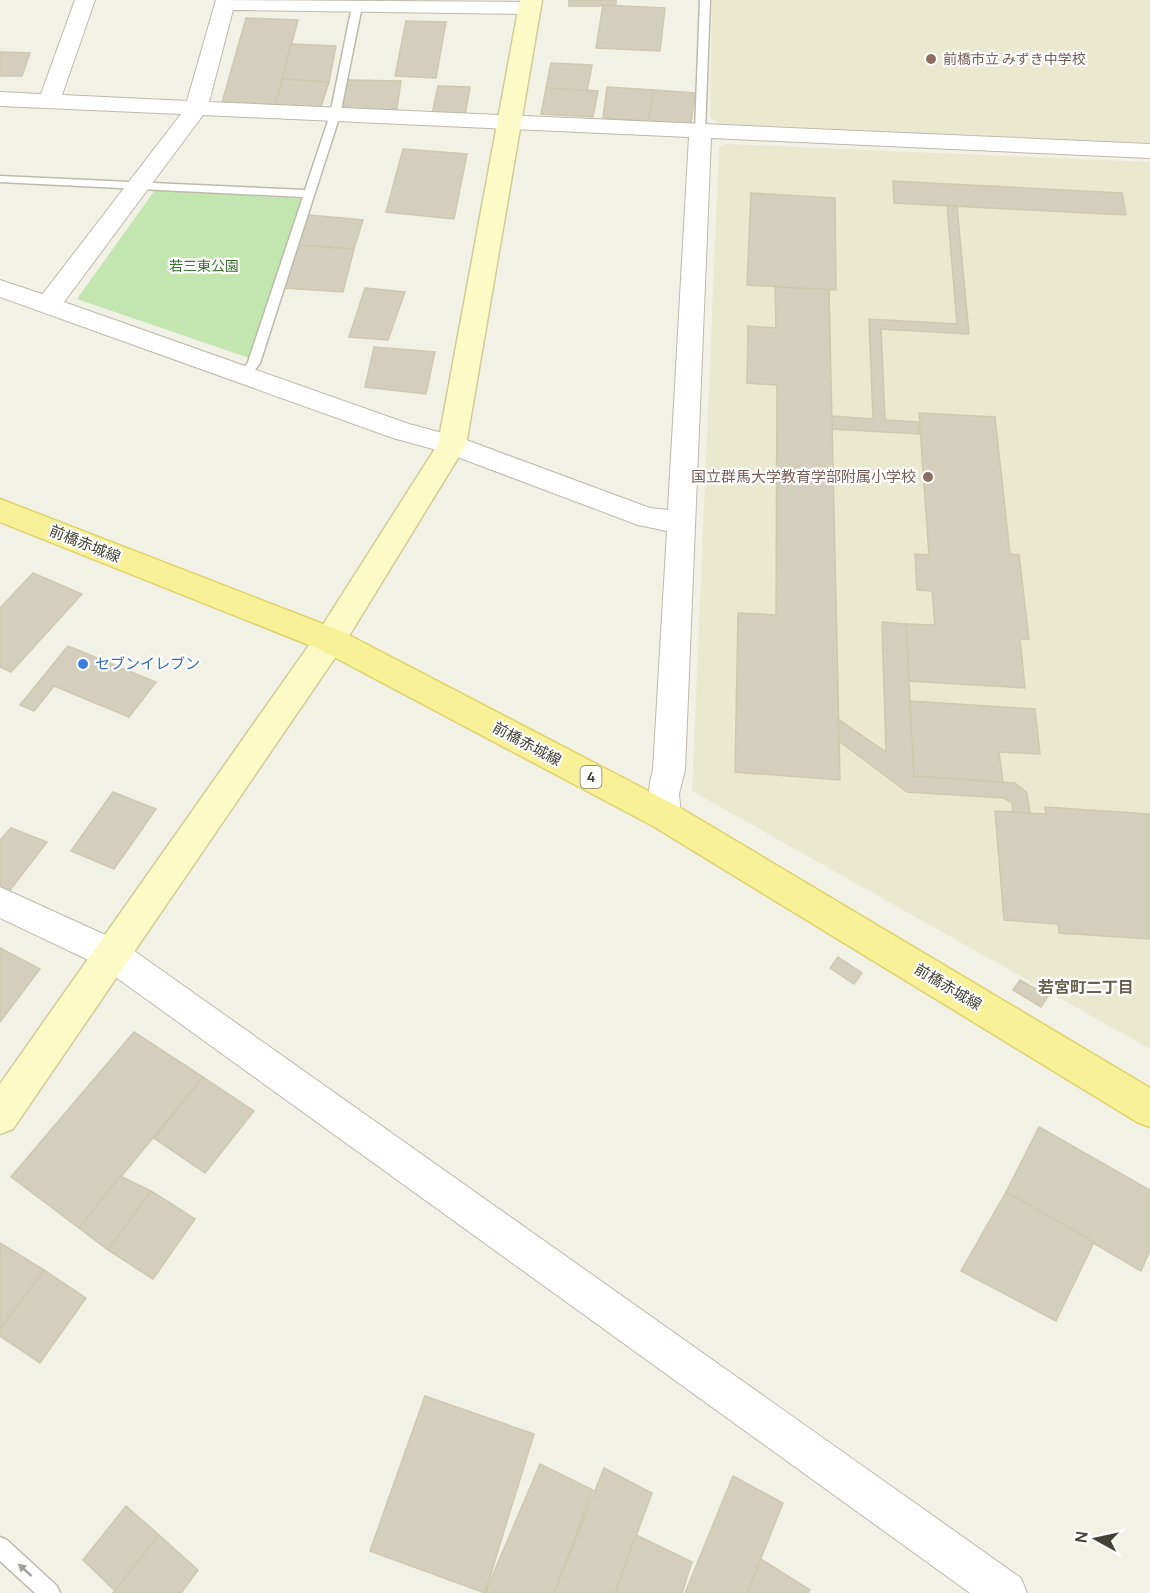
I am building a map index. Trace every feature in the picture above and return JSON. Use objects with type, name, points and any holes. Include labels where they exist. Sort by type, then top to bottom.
[{"type":"main road","name":"前橋赤城線","points":[[0,510],[330,640],[665,816],[1150,1109]]},
{"type":"street","points":[[49,102],[84,0]]},
{"type":"street","points":[[0,1116],[330,640],[452,445],[531,4],[357,6],[225,2],[196,109],[54,297],[45,305]]},
{"type":"street","points":[[0,99],[334,115],[511,120],[700,131],[1150,151]]},
{"type":"street","points":[[665,816],[663,794],[669,770],[700,131]]},
{"type":"street","points":[[0,288],[402,431],[452,445],[648,518],[680,522]]},
{"type":"street","points":[[0,902],[111,954],[1006,1593]]},
{"type":"lane","points":[[700,131],[705,0]]},
{"type":"lane","points":[[245,375],[254,363],[334,115],[357,6]]},
{"type":"lane","points":[[0,179],[310,194]]},
{"type":"lane","points":[[0,1548],[51,1593]]},
{"type":"shaded area","name":"前橋市立 みずき中学校","points":[[712,0],[1150,0],[1150,143],[720,124],[710,117]]},
{"type":"shaded area","name":"国立群馬大学教育学部附属小学校","points":[[726,144],[1150,162],[1150,1049],[692,791],[719,147]]},
{"type":"green space","name":"若三東公園","points":[[155,190],[304,199],[249,358],[77,299]]},
{"type":"building","points":[[569,0],[616,0],[616,6],[569,6]]},
{"type":"building","points":[[603,5],[665,8],[660,51],[596,48]]},
{"type":"building","points":[[246,18],[298,20],[274,109],[221,106]]},
{"type":"building","points":[[406,21],[446,22],[436,78],[395,76]]},
{"type":"building","points":[[291,44],[336,46],[329,82],[282,79]]},
{"type":"building","points":[[0,52],[30,53],[22,76],[0,76]]},
{"type":"building","points":[[551,63],[592,65],[587,91],[546,88]]},
{"type":"building","points":[[282,79],[329,82],[320,110],[274,109]]},
{"type":"building","points":[[348,80],[401,81],[396,114],[340,112]]},
{"type":"building","points":[[438,86],[470,87],[465,116],[432,114]]},
{"type":"building","points":[[607,87],[653,90],[649,121],[603,118]]},
{"type":"building","points":[[546,88],[598,91],[593,117],[541,114]]},
{"type":"building","points":[[653,90],[695,93],[691,124],[649,121]]},
{"type":"building","points":[[403,149],[467,154],[454,219],[386,212]]},
{"type":"building","points":[[893,181],[1122,193],[1126,215],[894,203]]},
{"type":"building","points":[[751,193],[835,198],[836,290],[747,285]]},
{"type":"building","points":[[947,205],[957,206],[969,334],[881,329],[885,420],[919,422],[919,434],[831,429],[832,416],[873,419],[869,319],[957,324]]},
{"type":"building","points":[[308,215],[363,220],[354,249],[298,245]]},
{"type":"building","points":[[298,245],[354,249],[343,292],[284,288]]},
{"type":"building","points":[[775,287],[829,290],[840,780],[735,772],[738,613],[776,615],[777,385],[747,383],[748,326],[776,328]]},
{"type":"building","points":[[365,288],[405,292],[388,340],[349,337]]},
{"type":"building","points":[[374,347],[435,352],[426,394],[365,387]]},
{"type":"building","points":[[919,413],[995,417],[1010,554],[1019,555],[1029,639],[1020,639],[1025,688],[908,681],[906,624],[935,625],[932,591],[917,590],[915,554],[929,555]]},
{"type":"building","points":[[33,573],[82,594],[11,672],[0,667],[0,608]]},
{"type":"building","points":[[882,622],[906,624],[914,776],[1015,783],[1027,793],[1030,814],[1013,813],[1012,803],[1004,798],[907,792],[839,741],[838,719],[886,752]]},
{"type":"building","name":"セブンイレブン","points":[[68,646],[156,682],[129,717],[54,686],[34,711],[20,705]]},
{"type":"building","points":[[910,701],[1035,709],[1040,754],[999,752],[1003,782],[914,776]]},
{"type":"building","points":[[113,792],[156,809],[114,869],[71,851]]},
{"type":"building","points":[[1045,807],[1150,814],[1150,939],[1059,933],[1058,924],[1004,920],[995,811],[1046,814]]},
{"type":"building","points":[[11,828],[47,842],[0,903],[0,840]]},
{"type":"building","points":[[0,948],[40,969],[0,1022]]},
{"type":"building","points":[[838,957],[862,973],[854,984],[830,968]]},
{"type":"building","points":[[1020,980],[1048,996],[1041,1007],[1013,990]]},
{"type":"building","points":[[134,1032],[203,1077],[79,1228],[11,1177]]},
{"type":"building","points":[[203,1077],[254,1111],[205,1173],[154,1138]]},
{"type":"building","points":[[1039,1127],[1150,1190],[1150,1250],[1141,1271],[1006,1192]]},
{"type":"building","points":[[120,1176],[151,1191],[108,1250],[79,1228]]},
{"type":"building","points":[[151,1191],[195,1219],[153,1279],[108,1250]]},
{"type":"building","points":[[1006,1192],[1094,1242],[1056,1321],[961,1271]]},
{"type":"building","points":[[0,1243],[44,1270],[0,1329]]},
{"type":"building","points":[[44,1270],[86,1298],[40,1363],[0,1336],[0,1329]]},
{"type":"building","points":[[425,1396],[534,1434],[485,1593],[370,1551]]},
{"type":"building","points":[[540,1464],[593,1490],[554,1593],[485,1593]]},
{"type":"building","points":[[604,1468],[652,1493],[615,1593],[554,1593]]},
{"type":"building","points":[[733,1476],[783,1503],[747,1593],[685,1593]]},
{"type":"building","points":[[126,1506],[159,1535],[115,1591],[83,1560]]},
{"type":"building","points":[[159,1535],[198,1570],[181,1593],[113,1593]]},
{"type":"building","points":[[636,1535],[692,1562],[682,1593],[615,1593]]},
{"type":"building","points":[[761,1559],[810,1590],[808,1593],[747,1593]]},
{"type":"place","name":"前橋市立 みずき中学校","points":[[931,59]]},
{"type":"place","name":"国立群馬大学教育学部附属小学校","points":[[928,477]]},
{"type":"place","name":"セブンイレブン","points":[[83,664]]},
{"type":"district","name":"若宮町二丁目","points":[[1086,987]]}]
